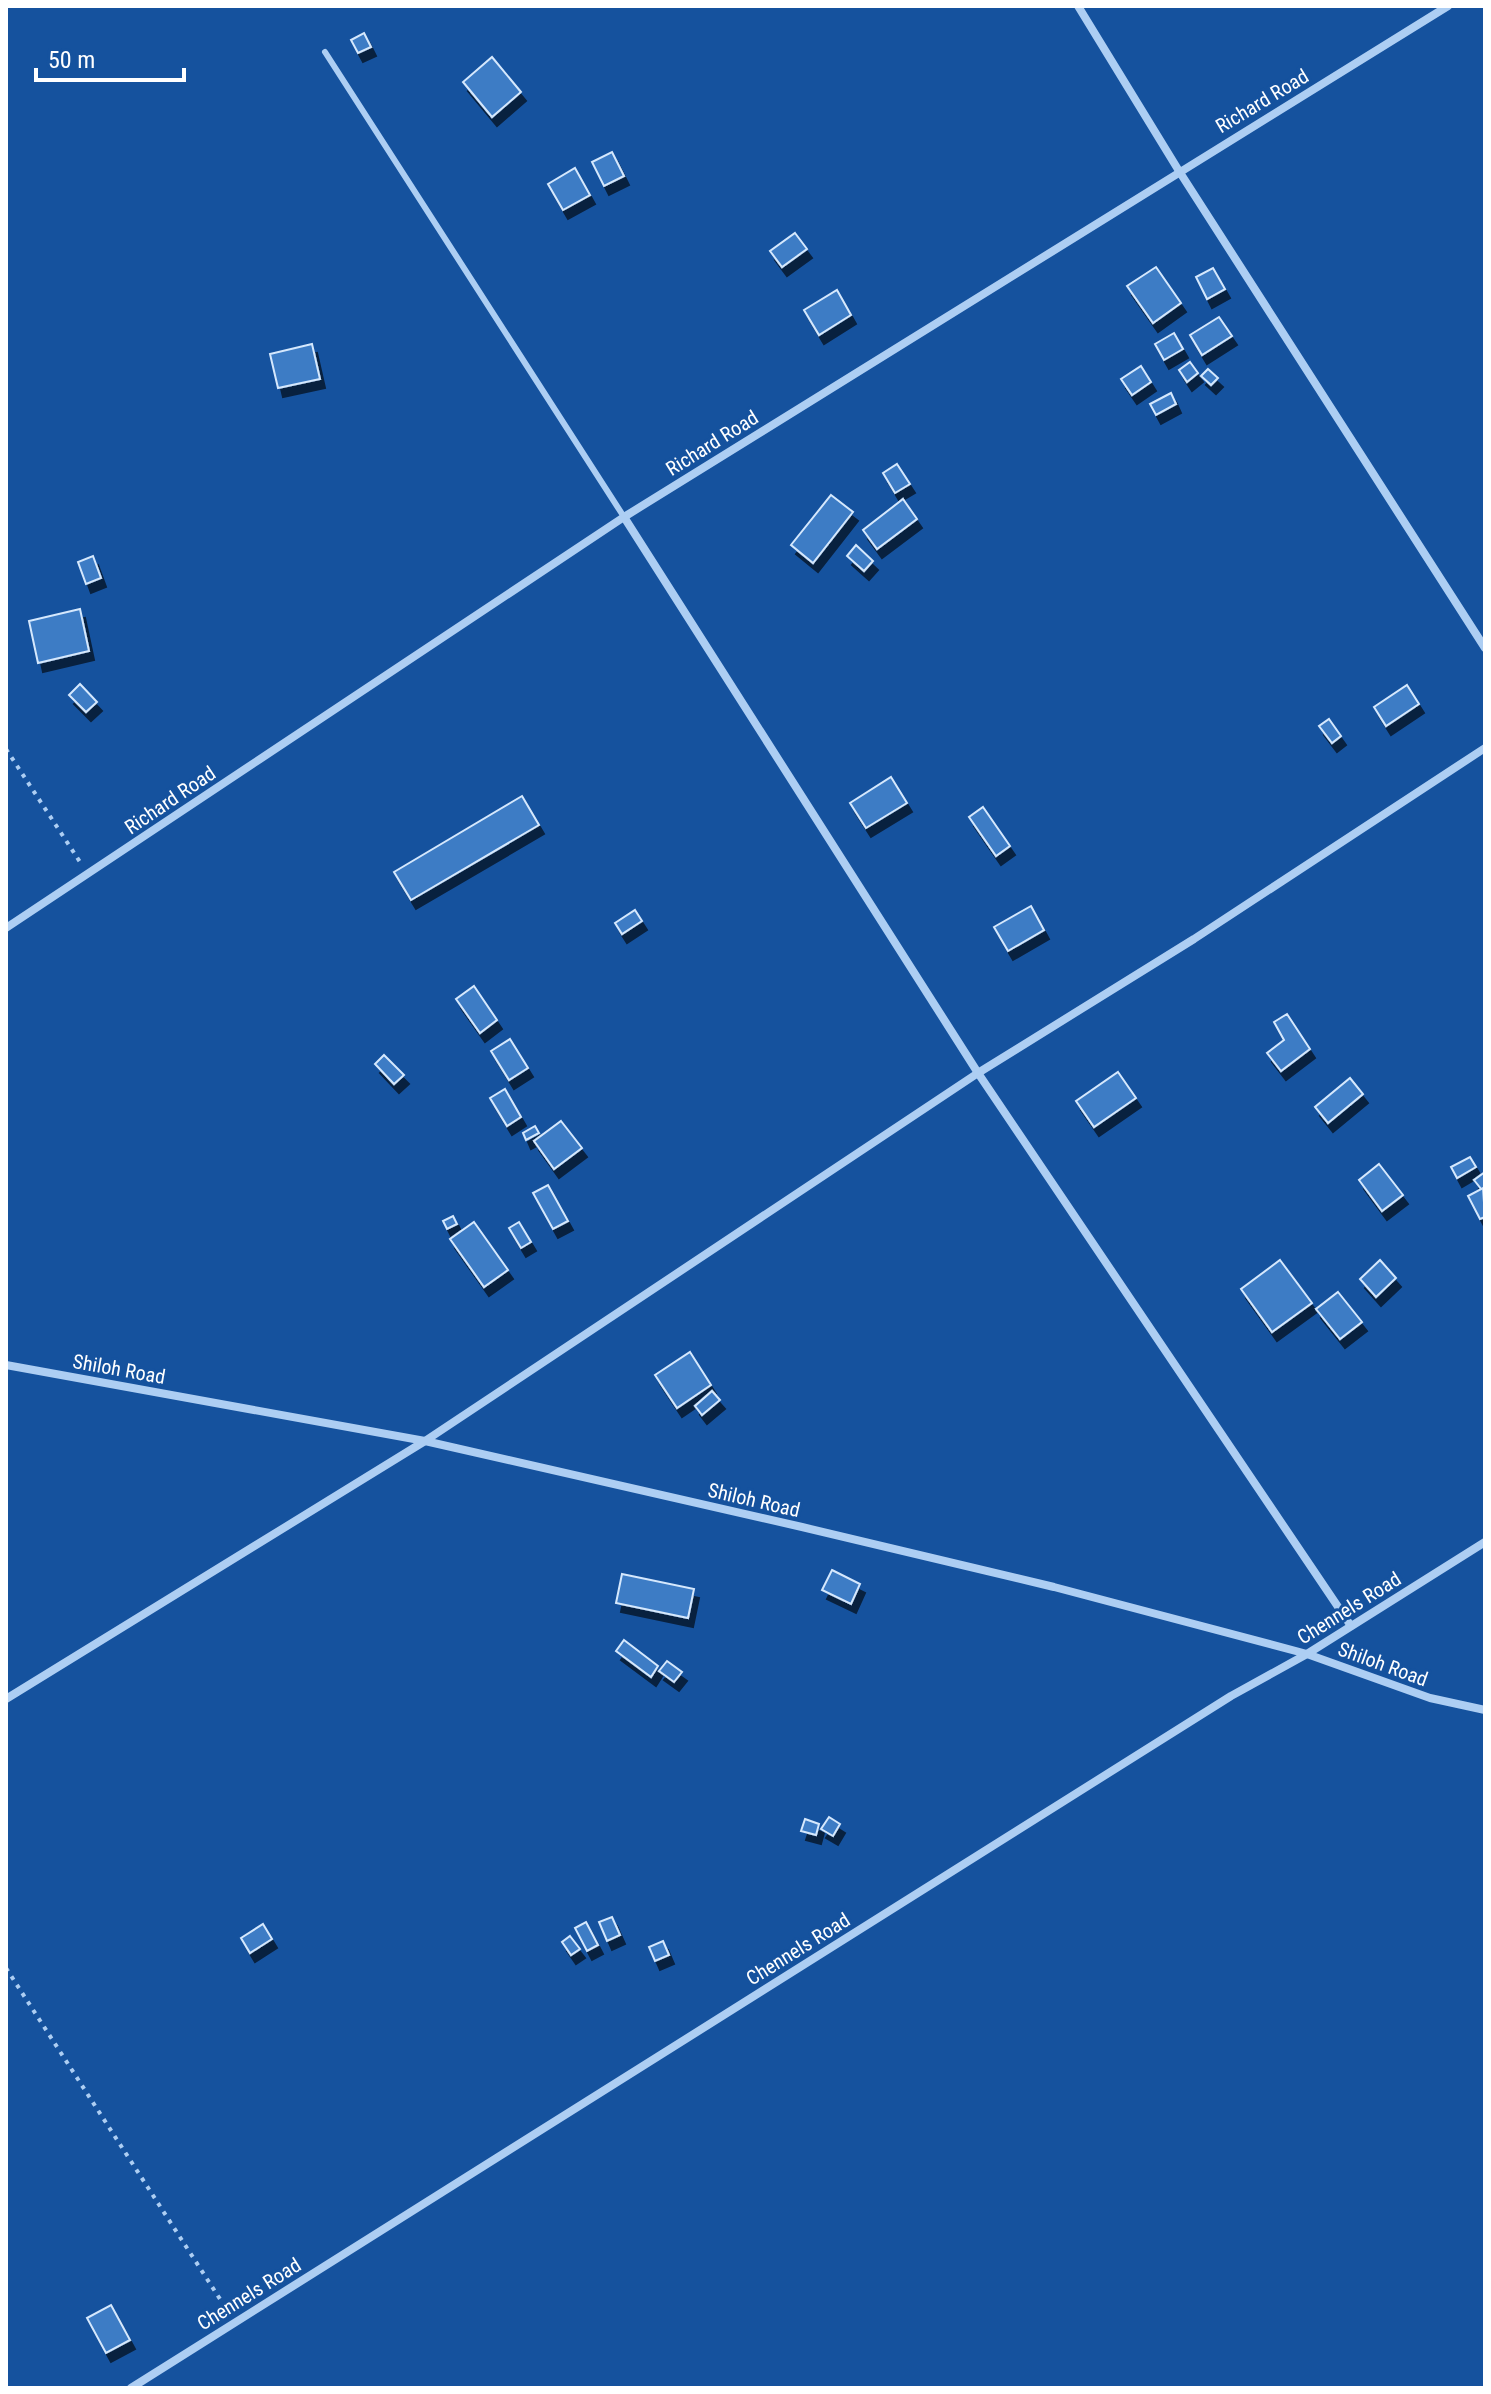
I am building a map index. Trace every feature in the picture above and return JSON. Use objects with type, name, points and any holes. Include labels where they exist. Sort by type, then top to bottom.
[{"type":"street","points":[[1078,6],[1179,171],[1485,648]]},
{"type":"street","name":"Richard Road","points":[[6,928],[624,517],[1448,6]]},
{"type":"street","points":[[624,517],[978,1073],[1351,1626]]},
{"type":"street","points":[[6,1699],[425,1441],[978,1073],[1194,939],[1485,748]]},
{"type":"street","name":"Shiloh Road","points":[[6,1365],[425,1441],[1039,1583],[1307,1654],[1430,1698],[1485,1710]]},
{"type":"street","name":"Chennels Road","points":[[131,2388],[1204,1712],[1307,1654],[1485,1542]]},
{"type":"lane","points":[[325,52],[624,517]]},
{"type":"path","points":[[6,749],[88,874]]},
{"type":"path","points":[[6,1968],[235,2322]]},
{"type":"building","points":[[364,33],[371,47],[358,53],[351,40]]},
{"type":"building","points":[[492,57],[521,92],[492,117],[463,82]]},
{"type":"building","points":[[612,152],[624,176],[604,186],[592,162]]},
{"type":"building","points":[[575,168],[590,195],[563,210],[548,184]]},
{"type":"building","points":[[795,233],[807,249],[782,267],[770,251]]},
{"type":"building","points":[[1156,267],[1181,303],[1153,323],[1127,286]]},
{"type":"building","points":[[1213,268],[1225,289],[1207,299],[1196,277]]},
{"type":"building","points":[[837,290],[851,315],[819,335],[804,310]]},
{"type":"building","points":[[1219,317],[1232,336],[1202,355],[1190,335]]},
{"type":"building","points":[[1174,333],[1183,349],[1164,360],[1155,344]]},
{"type":"building","points":[[312,344],[320,379],[278,388],[270,354]]},
{"type":"building","points":[[1190,362],[1198,373],[1187,382],[1179,370]]},
{"type":"building","points":[[1141,366],[1151,382],[1132,395],[1121,379]]},
{"type":"building","points":[[1208,369],[1218,378],[1211,385],[1201,376]]},
{"type":"building","points":[[1171,393],[1176,404],[1156,415],[1150,404]]},
{"type":"building","points":[[897,464],[910,484],[895,493],[883,473]]},
{"type":"building","points":[[831,495],[853,512],[813,563],[791,545]]},
{"type":"building","points":[[903,499],[917,519],[877,549],[863,530]]},
{"type":"building","points":[[856,545],[873,561],[864,571],[847,556]]},
{"type":"building","points":[[93,556],[101,578],[86,584],[78,562]]},
{"type":"building","points":[[80,609],[89,651],[38,663],[29,621]]},
{"type":"building","points":[[80,684],[97,702],[86,712],[69,695]]},
{"type":"building","points":[[1407,685],[1419,704],[1386,726],[1374,707]]},
{"type":"building","points":[[1329,719],[1341,736],[1332,743],[1319,726]]},
{"type":"building","points":[[891,777],[907,803],[866,828],[850,803]]},
{"type":"building","points":[[522,796],[539,825],[411,900],[394,872]]},
{"type":"building","points":[[983,807],[1010,846],[996,856],[969,817]]},
{"type":"building","points":[[1031,906],[1044,930],[1008,951],[994,927]]},
{"type":"building","points":[[635,910],[642,921],[622,934],[615,923]]},
{"type":"building","points":[[474,986],[497,1020],[480,1033],[456,999]]},
{"type":"building","points":[[1287,1014],[1310,1049],[1281,1071],[1267,1053],[1284,1040],[1274,1022]]},
{"type":"building","points":[[510,1039],[528,1068],[509,1080],[491,1051]]},
{"type":"building","points":[[384,1055],[404,1075],[394,1084],[375,1064]]},
{"type":"building","points":[[1118,1072],[1136,1098],[1094,1127],[1076,1101]]},
{"type":"building","points":[[1350,1078],[1363,1094],[1328,1123],[1315,1107]]},
{"type":"building","points":[[505,1089],[521,1117],[507,1126],[490,1098]]},
{"type":"building","points":[[561,1121],[582,1148],[554,1169],[534,1141]]},
{"type":"building","points":[[535,1126],[539,1133],[526,1140],[523,1133]]},
{"type":"building","points":[[1470,1157],[1476,1167],[1457,1178],[1451,1167]]},
{"type":"building","points":[[1379,1164],[1403,1195],[1382,1211],[1359,1180]]},
{"type":"building","points":[[1485,1172],[1485,1187],[1482,1190],[1474,1180]]},
{"type":"building","points":[[548,1185],[568,1221],[553,1229],[533,1193]]},
{"type":"building","points":[[1483,1188],[1485,1217],[1480,1219],[1468,1196]]},
{"type":"building","points":[[453,1216],[457,1224],[447,1229],[443,1221]]},
{"type":"building","points":[[474,1222],[508,1270],[484,1287],[450,1239]]},
{"type":"building","points":[[519,1222],[531,1242],[521,1248],[509,1228]]},
{"type":"building","points":[[1280,1260],[1312,1303],[1272,1332],[1241,1289]]},
{"type":"building","points":[[1380,1260],[1396,1278],[1376,1297],[1360,1279]]},
{"type":"building","points":[[1338,1292],[1362,1322],[1340,1339],[1316,1309]]},
{"type":"building","points":[[690,1352],[711,1385],[677,1408],[655,1375]]},
{"type":"building","points":[[712,1391],[720,1400],[702,1415],[695,1406]]},
{"type":"building","points":[[832,1570],[860,1584],[851,1604],[822,1590]]},
{"type":"building","points":[[622,1574],[694,1589],[688,1618],[616,1603]]},
{"type":"building","points":[[624,1640],[658,1666],[651,1677],[616,1651]]},
{"type":"building","points":[[667,1661],[682,1672],[674,1682],[659,1671]]},
{"type":"building","points":[[829,1817],[840,1824],[833,1836],[821,1829]]},
{"type":"building","points":[[805,1819],[819,1824],[816,1835],[801,1831]]},
{"type":"building","points":[[612,1917],[620,1935],[607,1941],[599,1922]]},
{"type":"building","points":[[586,1922],[598,1945],[587,1951],[575,1928]]},
{"type":"building","points":[[263,1924],[272,1939],[250,1953],[241,1938]]},
{"type":"building","points":[[570,1936],[580,1949],[571,1955],[562,1942]]},
{"type":"building","points":[[663,1941],[669,1955],[655,1961],[649,1947]]},
{"type":"building","points":[[111,2305],[130,2340],[106,2353],[87,2318]]}]
